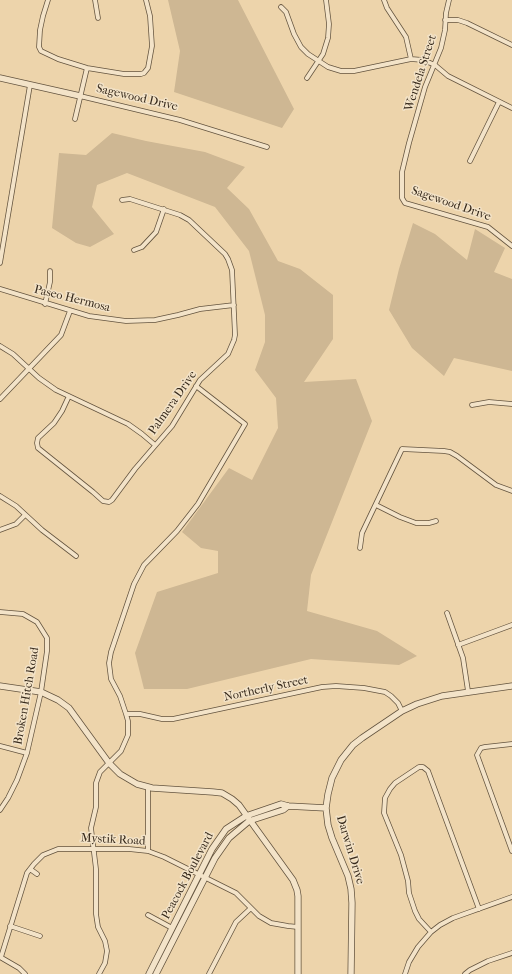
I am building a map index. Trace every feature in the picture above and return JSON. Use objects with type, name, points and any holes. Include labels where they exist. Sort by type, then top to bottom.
[{"type":"street","points":[[48,0],[40,30],[39,47],[41,51],[58,59],[87,68],[124,74],[141,74],[148,68],[152,46],[150,16],[146,0]]},
{"type":"street","points":[[95,0],[98,18]]},
{"type":"street","points":[[307,78],[323,54],[328,38],[329,24],[326,0]]},
{"type":"street","points":[[384,0],[387,8],[406,37],[411,59]]},
{"type":"street","name":"Wendela Street","points":[[402,198],[402,172],[425,87],[441,48],[449,0]]},
{"type":"street","points":[[281,7],[286,12],[294,34],[301,47],[318,62],[328,67],[354,71],[411,59],[423,60],[435,65],[448,76],[512,108]]},
{"type":"street","points":[[445,20],[458,20],[467,23],[512,45]]},
{"type":"street","points":[[75,119],[87,68]]},
{"type":"street","name":"Sagewood Drive","points":[[0,78],[180,120],[267,147]]},
{"type":"street","points":[[0,263],[30,85]]},
{"type":"street","points":[[470,161],[499,102]]},
{"type":"street","name":"Sagewood Drive","points":[[402,198],[405,203],[488,227],[512,246]]},
{"type":"street","name":"Palmera Drive","points":[[69,396],[54,423],[38,438],[38,448],[103,501],[108,502],[112,500],[135,469],[172,426],[196,386],[207,373],[228,354],[235,335],[232,270],[225,254],[189,220],[180,215],[130,199],[122,200]]},
{"type":"street","points":[[134,250],[142,247],[156,232],[164,209]]},
{"type":"street","points":[[45,304],[50,282],[50,271]]},
{"type":"street","name":"Paseo Hermosa","points":[[0,289],[70,311],[104,319],[126,321],[155,320],[200,309],[234,305]]},
{"type":"street","points":[[0,399],[61,335],[70,311]]},
{"type":"street","points":[[0,346],[13,354],[45,382],[69,396],[128,424],[155,445]]},
{"type":"street","points":[[99,974],[105,963],[107,951],[105,941],[98,927],[96,914],[96,869],[91,828],[96,807],[96,783],[100,772],[125,745],[128,735],[128,721],[126,714],[120,696],[111,679],[109,663],[111,652],[134,584],[144,565],[177,531],[198,504],[246,424],[196,386]]},
{"type":"street","points":[[472,405],[489,402],[512,404]]},
{"type":"street","points":[[360,548],[362,533],[402,449],[444,450],[450,452],[462,459],[496,485],[512,491]]},
{"type":"street","points":[[0,496],[16,506],[42,530],[76,556]]},
{"type":"street","points":[[376,505],[416,523],[436,521]]},
{"type":"street","points":[[0,530],[16,524],[25,515]]},
{"type":"street","name":"Broken Hitch Road","points":[[0,612],[16,613],[28,616],[40,625],[47,638],[47,651],[41,692],[27,753],[17,780],[1,808]]},
{"type":"street","points":[[447,613],[463,658],[468,691]]},
{"type":"street","points":[[458,645],[512,625]]},
{"type":"street","points":[[0,686],[41,692],[58,700],[69,708],[109,763],[120,774],[137,784],[148,787],[222,793],[239,805],[293,880],[298,896],[298,974]]},
{"type":"street","name":"Northerly Street","points":[[126,714],[140,714],[162,719],[174,719],[322,687],[336,686],[364,688],[385,692],[398,703],[402,711]]},
{"type":"street","name":"Darwin Drive","points":[[351,974],[351,889],[348,876],[332,838],[328,825],[326,808],[332,778],[341,760],[353,745],[362,738],[402,711],[417,704],[442,696],[468,691],[512,686]]},
{"type":"street","points":[[512,744],[481,748],[477,755],[512,851]]},
{"type":"street","points":[[0,746],[27,753]]},
{"type":"street","points":[[431,932],[419,919],[415,911],[409,893],[408,881],[401,854],[384,813],[385,798],[390,789],[395,783],[416,768],[423,767],[428,771],[479,909]]},
{"type":"street","points":[[148,787],[148,851]]},
{"type":"street","name":"Peacock Boulevard","points":[[149,974],[198,875],[212,849],[226,829],[246,816],[281,804],[288,806],[326,808]]},
{"type":"street","name":"Peacock Boulevard","points":[[156,974],[215,858],[229,838],[250,821],[284,810],[288,806]]},
{"type":"street","name":"Mystik Road","points":[[0,957],[27,873],[43,855],[58,849],[93,848],[148,851],[164,857],[236,893],[259,916],[271,923],[298,927]]},
{"type":"street","points":[[30,870],[37,874]]},
{"type":"street","points":[[405,974],[409,962],[418,947],[431,932],[440,925],[453,918],[512,897]]},
{"type":"street","points":[[209,974],[236,922],[250,908]]},
{"type":"street","points":[[148,915],[172,928]]},
{"type":"street","points":[[10,926],[40,936]]},
{"type":"street","points":[[465,974],[488,961],[512,953]]},
{"type":"street","points":[[0,957],[19,968],[25,974]]},
{"type":"shaded area","points":[[168,0],[238,0],[294,109],[282,128],[174,92],[180,51]]},
{"type":"shaded area","points":[[112,133],[205,152],[245,167],[227,188],[249,209],[278,261],[300,269],[333,295],[333,339],[304,382],[356,379],[372,421],[311,575],[307,611],[377,631],[417,656],[399,665],[311,659],[187,689],[144,689],[135,653],[157,592],[218,573],[218,551],[201,548],[182,532],[229,468],[252,480],[278,428],[276,398],[255,370],[265,342],[265,315],[249,251],[215,207],[127,173],[97,185],[92,207],[114,234],[90,247],[76,243],[52,228],[59,153],[86,155]]},
{"type":"shaded area","points":[[413,223],[435,234],[467,260],[475,229],[505,248],[494,272],[512,279],[512,371],[454,358],[444,376],[412,348],[389,310],[399,269]]}]
